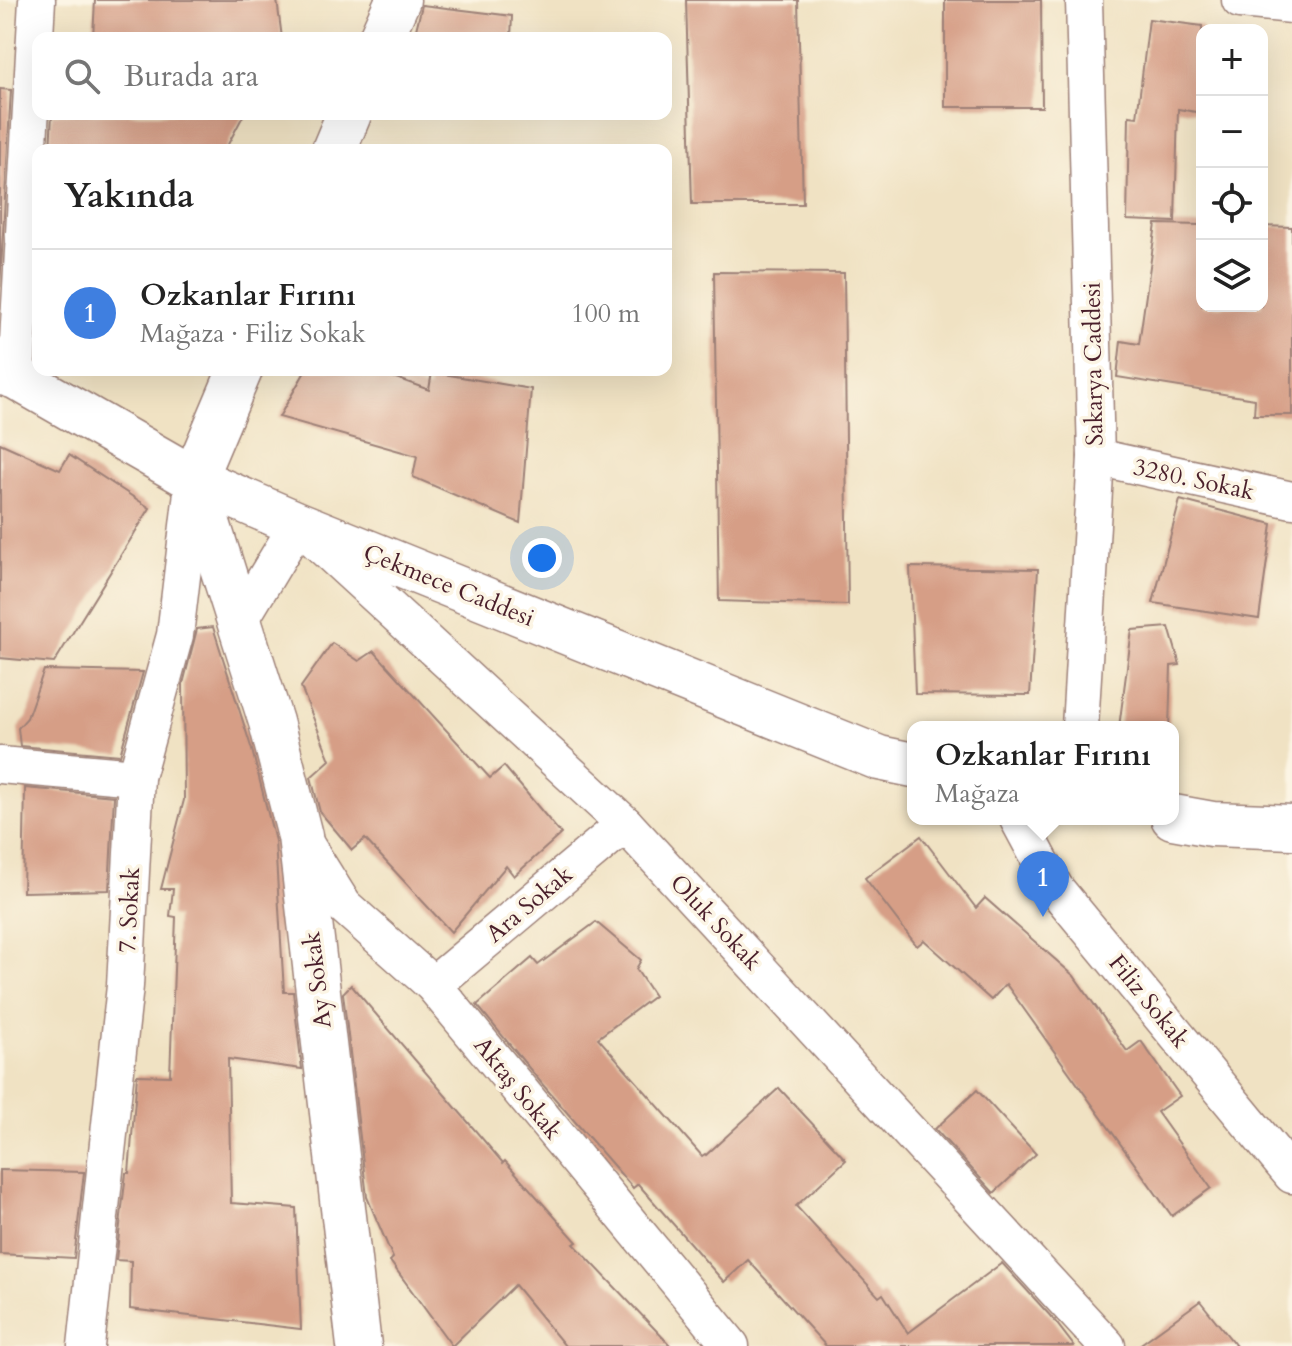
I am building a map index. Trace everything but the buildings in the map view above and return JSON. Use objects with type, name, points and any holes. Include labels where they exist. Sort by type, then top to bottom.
[{"type":"main road","points":[[384,32],[398,0]]},
{"type":"main road","points":[[336,144],[346,120]]},
{"type":"main road","name":"Çekmece Caddesi","points":[[8,374],[194,479],[298,524],[879,758],[907,764]]},
{"type":"main road","points":[[194,479],[237,376]]},
{"type":"main road","name":"Ay Sokak","points":[[194,479],[271,722],[300,836],[359,1346]]},
{"type":"main road","points":[[1179,818],[1212,824],[1292,827]]},
{"type":"street","points":[[35,32],[37,0]]},
{"type":"street","name":"Sakarya Caddesi","points":[[1080,721],[1096,457],[1084,0]]},
{"type":"street","points":[[1240,0],[1292,5]]},
{"type":"street","points":[[8,374],[32,64]]},
{"type":"street","name":"3280. Sokak","points":[[1096,457],[1292,500]]},
{"type":"street","name":"7. Sokak","points":[[86,1346],[125,986],[136,777],[175,635],[194,479]]},
{"type":"street","points":[[239,622],[298,524]]},
{"type":"street","name":"Oluk Sokak","points":[[298,524],[625,824],[1107,1346]]},
{"type":"street","points":[[0,765],[136,777]]},
{"type":"street","name":"Ara Sokak","points":[[433,985],[625,824]]},
{"type":"street","name":"Filiz Sokak","points":[[1021,825],[1055,888],[1292,1175]]},
{"type":"street","name":"Aktaş Sokak","points":[[300,836],[344,906],[433,985],[731,1346]]},
{"type":"place","name":"Ozkanlar Fırını","points":[[1043,917]]}]
